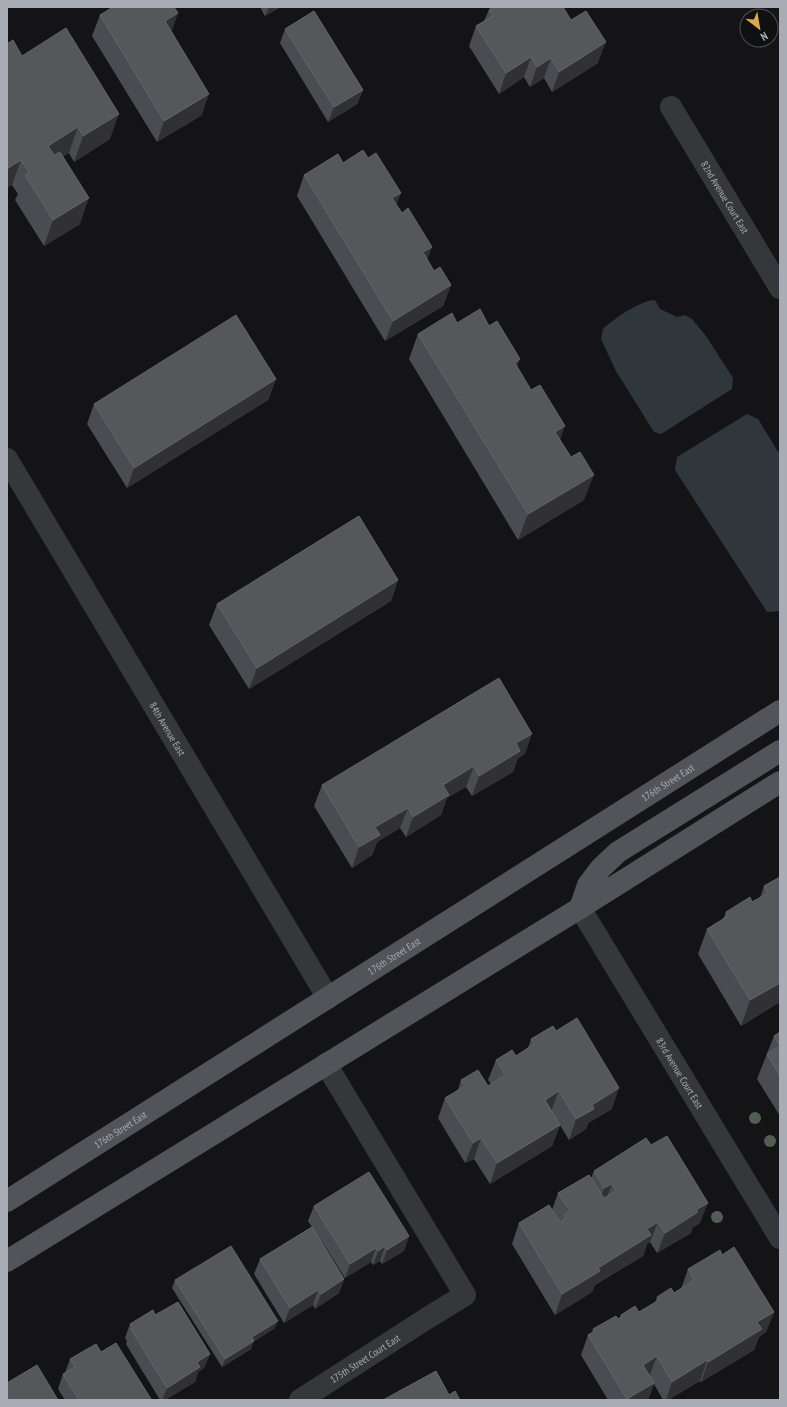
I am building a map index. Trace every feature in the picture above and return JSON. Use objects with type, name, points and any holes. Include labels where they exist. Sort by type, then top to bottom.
[{"type":"main road","name":"176th Street East","points":[[7,1201],[780,711]]},
{"type":"main road","points":[[580,908],[588,885],[601,868],[618,852],[780,751]]},
{"type":"main road","points":[[7,1262],[580,908],[780,782]]},
{"type":"street","name":"82nd Avenue Court East","points":[[671,107],[780,288]]},
{"type":"street","name":"84th Avenue East","points":[[7,459],[328,998]]},
{"type":"street","name":"83rd Avenue Court East","points":[[580,908],[780,1238]]},
{"type":"street","name":"175th Street Court East","points":[[300,1400],[465,1295],[326,1064]]},
{"type":"shaded area","points":[[655,300],[660,309],[677,317],[685,315],[692,319],[706,336],[733,378],[732,389],[661,434],[654,432],[616,371],[601,339],[603,329],[614,320],[642,303]]},
{"type":"shaded area","points":[[747,414],[758,419],[780,455],[780,611],[767,612],[675,470],[677,457]]},
{"type":"building","points":[[113,7],[174,7],[178,13],[165,21],[209,94],[164,121],[100,15]]},
{"type":"building","points":[[492,7],[563,7],[571,20],[586,11],[606,42],[559,72],[551,58],[537,67],[531,57],[506,73],[476,26],[493,16],[489,10]]},
{"type":"building","points":[[314,11],[363,90],[334,107],[285,29]]},
{"type":"building","points":[[66,28],[119,114],[83,136],[78,127],[48,146],[54,155],[60,152],[89,198],[53,220],[25,175],[29,172],[21,160],[7,169],[7,44],[13,40],[22,56]]},
{"type":"building","points":[[363,150],[368,158],[376,153],[401,193],[392,198],[402,213],[408,208],[432,247],[423,252],[434,271],[440,267],[451,285],[393,321],[304,175],[338,154],[343,163]]},
{"type":"building","points":[[480,309],[489,326],[497,321],[520,359],[515,363],[531,390],[540,385],[565,426],[555,432],[571,457],[580,452],[594,475],[528,514],[418,334],[452,313],[457,323]]},
{"type":"building","points":[[236,315],[276,379],[134,468],[94,404]]},
{"type":"building","points":[[359,516],[398,580],[257,668],[217,604]]},
{"type":"building","points":[[499,678],[532,734],[516,743],[520,751],[479,776],[474,766],[443,785],[449,795],[413,817],[408,808],[375,827],[380,835],[359,847],[322,785]]},
{"type":"building","points":[[780,877],[780,983],[750,1000],[707,929],[728,916],[726,912],[750,897],[752,902],[768,893],[764,886]]},
{"type":"building","points":[[577,1018],[619,1088],[592,1105],[594,1109],[576,1119],[559,1091],[545,1100],[560,1125],[497,1163],[481,1138],[473,1143],[445,1098],[465,1086],[461,1080],[478,1070],[488,1086],[505,1075],[496,1060],[512,1050],[516,1056],[534,1044],[531,1039],[553,1026],[556,1031]]},
{"type":"building","points":[[780,1032],[780,1046],[774,1036]]},
{"type":"building","points":[[780,1046],[780,1076],[767,1054]]},
{"type":"building","points":[[667,1136],[708,1203],[696,1210],[698,1212],[665,1233],[658,1222],[647,1229],[651,1235],[598,1268],[600,1271],[562,1294],[519,1223],[549,1205],[560,1222],[566,1218],[564,1215],[570,1211],[558,1193],[589,1175],[604,1198],[616,1191],[612,1184],[604,1188],[594,1171],[646,1138],[651,1145]]},
{"type":"building","points":[[369,1172],[409,1236],[387,1250],[385,1246],[378,1251],[376,1248],[350,1264],[314,1206]]},
{"type":"building","points":[[312,1227],[344,1279],[321,1294],[318,1290],[290,1308],[260,1259]]},
{"type":"building","points":[[231,1246],[278,1321],[252,1337],[254,1341],[225,1359],[175,1280]]},
{"type":"building","points":[[734,1247],[774,1312],[757,1322],[762,1329],[672,1382],[657,1356],[643,1365],[654,1383],[627,1399],[588,1335],[595,1331],[593,1329],[616,1316],[618,1319],[622,1317],[621,1315],[635,1306],[639,1312],[659,1300],[657,1297],[671,1288],[674,1293],[694,1280],[688,1269],[720,1250],[722,1255]]},
{"type":"building","points":[[178,1302],[210,1354],[197,1362],[200,1367],[167,1388],[131,1329],[133,1328],[130,1324],[153,1310],[155,1315]]},
{"type":"building","points":[[116,1343],[151,1399],[79,1400],[63,1374],[75,1367],[70,1359],[96,1344],[101,1352]]},
{"type":"building","points":[[37,1365],[58,1400],[7,1400],[7,1383]]},
{"type":"building","points":[[436,1371],[449,1395],[455,1391],[460,1400],[383,1400]]}]
